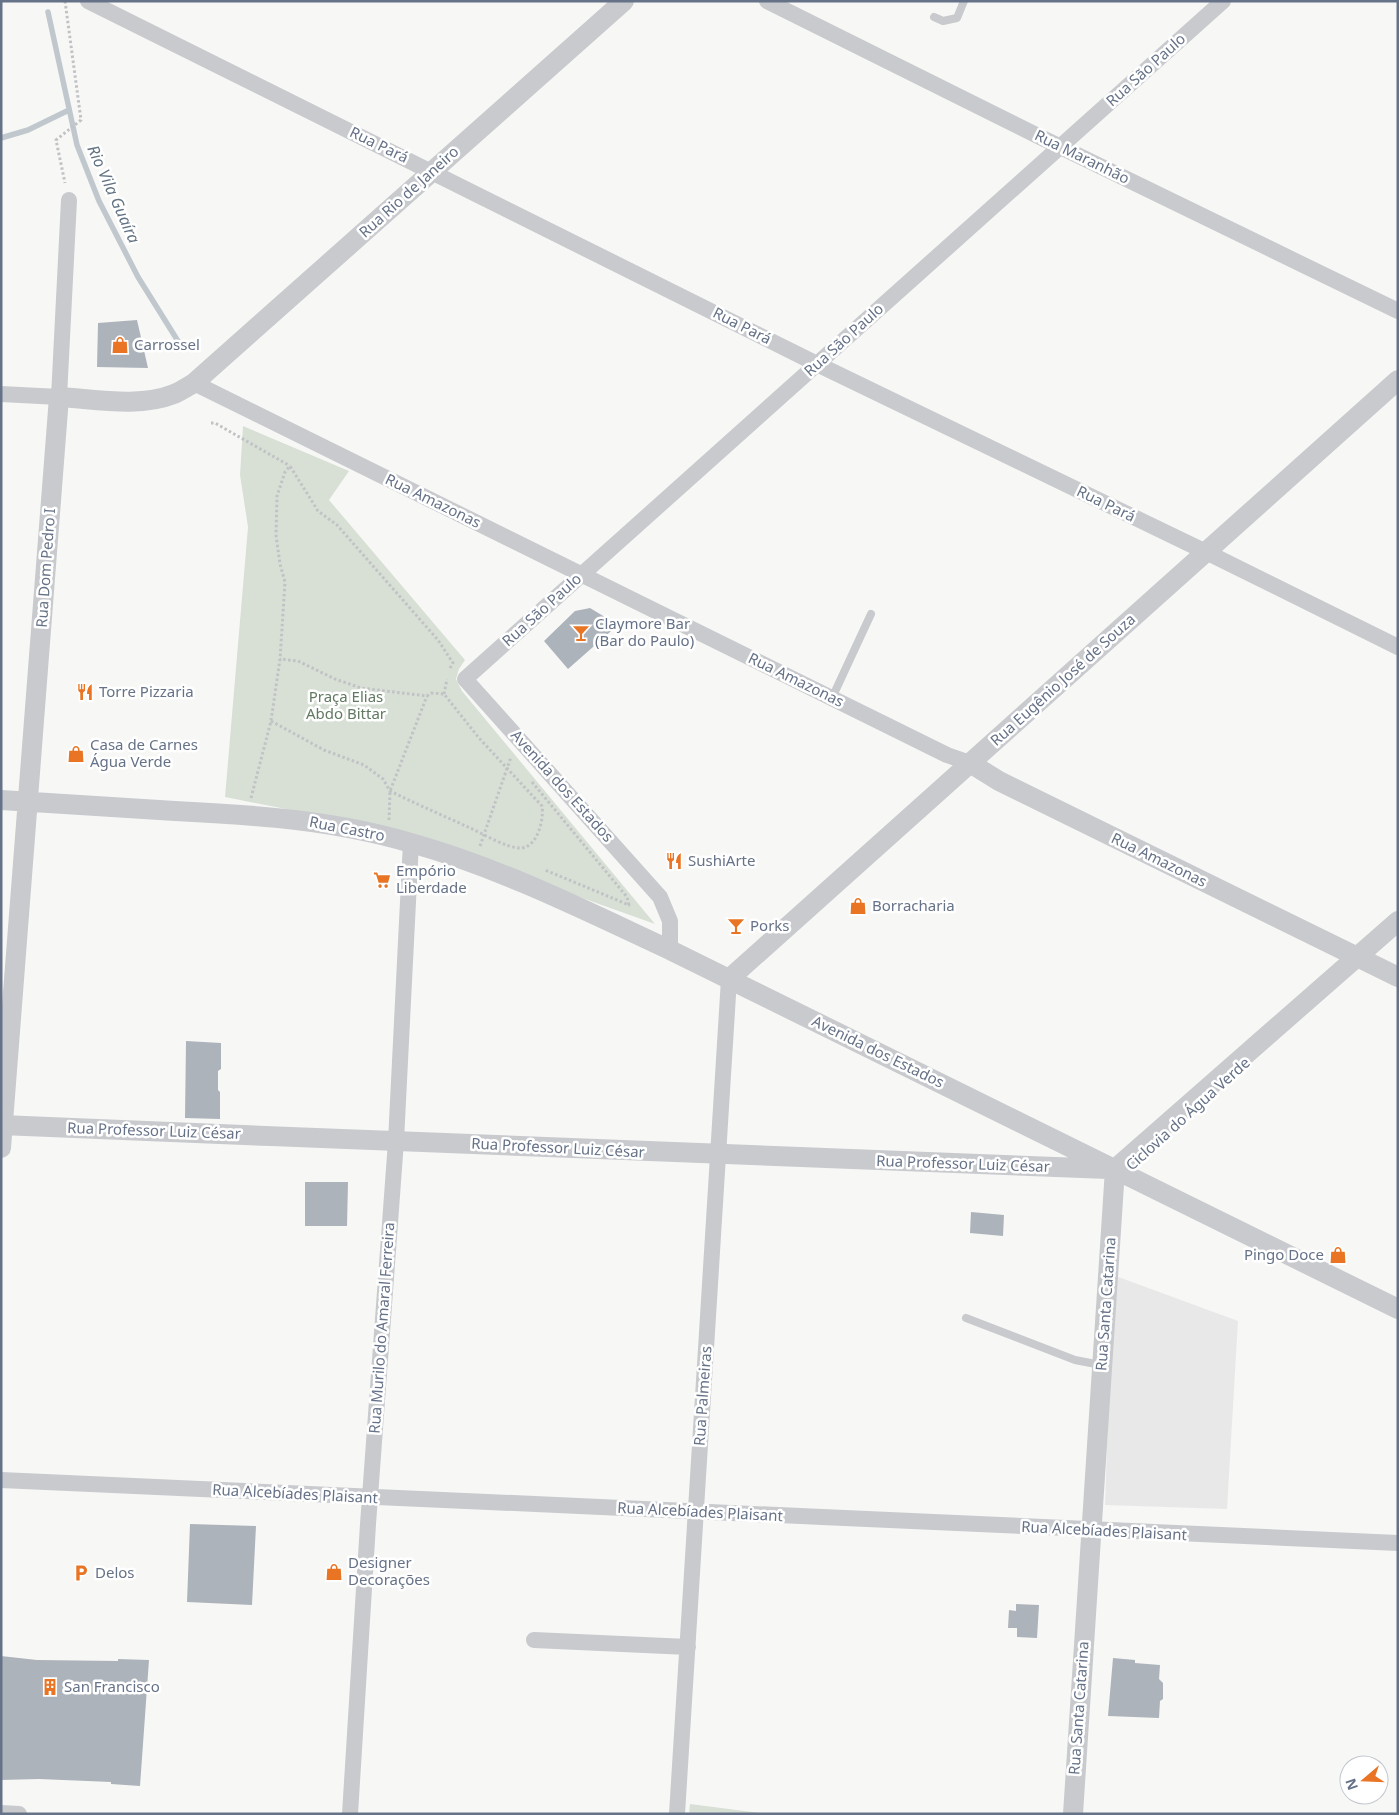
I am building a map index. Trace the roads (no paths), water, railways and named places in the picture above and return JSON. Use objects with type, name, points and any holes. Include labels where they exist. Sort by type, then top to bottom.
[{"type":"street","name":"Rua Pará","points":[[88,1],[818,364],[1398,647]]},
{"type":"street","name":"Rua Rio de Janeiro","points":[[59,397],[130,402],[172,394],[194,383],[624,1]]},
{"type":"street","name":"Rua Maranhão","points":[[767,1],[1398,311]]},
{"type":"street","name":"Rua São Paulo","points":[[466,679],[1223,1]]},
{"type":"street","name":"Rua Dom Pedro I","points":[[1,1148],[59,397],[69,200]]},
{"type":"street","name":"Rua Eugênio José de Souza","points":[[729,979],[1398,380]]},
{"type":"street","name":"Rua Amazonas","points":[[194,383],[948,755],[970,763],[999,781],[1398,977]]},
{"type":"street","points":[[1,394],[59,397]]},
{"type":"street","name":"Avenida dos Estados","points":[[466,679],[660,897],[670,921],[670,950],[1398,1308]]},
{"type":"street","name":"Rua Castro","points":[[1,800],[279,817],[324,823],[411,842],[508,877],[559,898],[670,950]]},
{"type":"street","name":"Rua Murilo do Amaral Ferreira","points":[[350,1814],[370,1497],[396,1141],[411,842]]},
{"type":"street","points":[[1115,1169],[1398,921]]},
{"type":"street","name":"Rua Palmeiras","points":[[677,1814],[729,979]]},
{"type":"street","name":"Rua Professor Luiz César","points":[[2,1125],[718,1156],[1115,1169]]},
{"type":"street","name":"Rua Santa Catarina","points":[[1073,1814],[1115,1169]]},
{"type":"street","name":"Rua Alcebíades Plaisant","points":[[1,1480],[1398,1543]]},
{"type":"street","points":[[534,1640],[688,1647]]},
{"type":"street","points":[[1,1813],[19,1814]]},
{"type":"lane","points":[[934,17],[943,20],[957,18],[964,1]]},
{"type":"lane","points":[[832,698],[871,614]]},
{"type":"lane","points":[[966,1318],[1075,1360],[1101,1365]]},
{"type":"waterway","name":"Rio Vila Guaíra","points":[[48,12],[77,145],[99,201],[138,277],[181,346]]},
{"type":"waterway","points":[[1,138],[28,130],[69,110]]},
{"type":"place","name":"Carrossel","points":[[120,345]]},
{"type":"place","name":"Claymore Bar (Bar do Paulo)","points":[[581,633]]},
{"type":"place","name":"Torre Pizzaria","points":[[85,692]]},
{"type":"place","name":"Casa de Carnes Água Verde","points":[[76,754]]},
{"type":"place","name":"SushiArte","points":[[674,861]]},
{"type":"place","name":"Empório Liberdade","points":[[382,880]]},
{"type":"place","name":"Borracharia","points":[[858,906]]},
{"type":"place","name":"Porks","points":[[736,926]]},
{"type":"place","name":"Pingo Doce","points":[[1338,1255]]},
{"type":"place","name":"Designer Decorações","points":[[334,1572]]},
{"type":"place","name":"Delos","points":[[81,1573]]},
{"type":"place","name":"San Francisco","points":[[50,1687]]},
{"type":"park label","name":"Praça Elias Abdo Bittar","points":[[346,706]]}]
